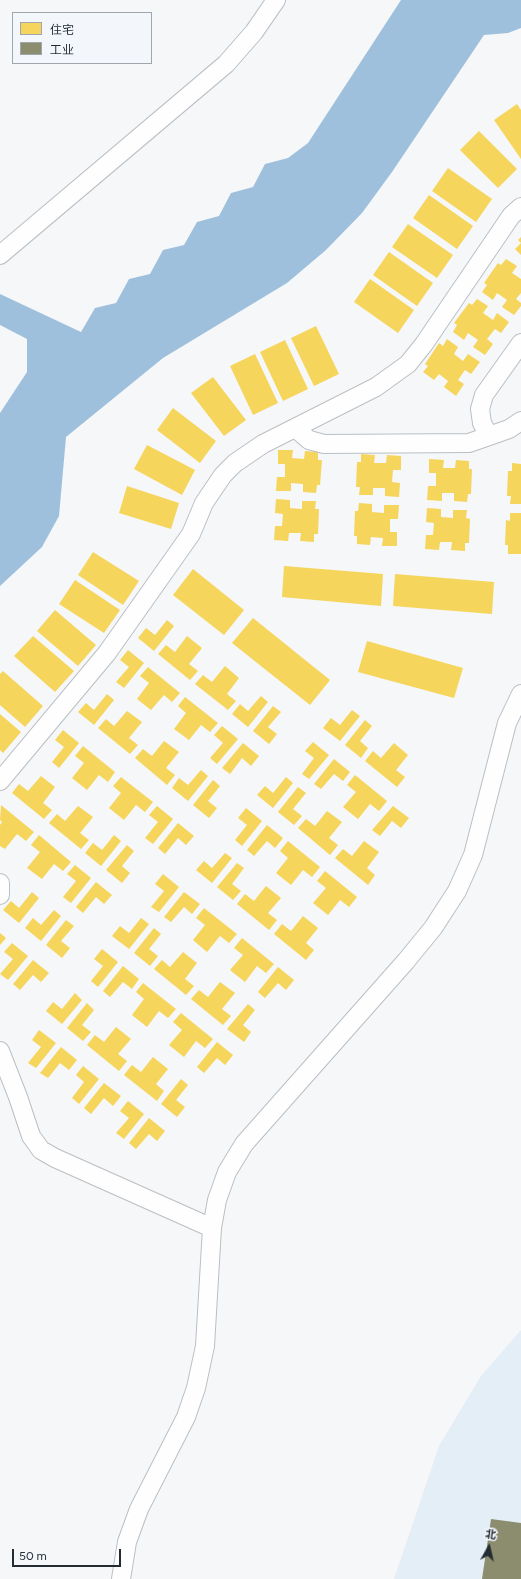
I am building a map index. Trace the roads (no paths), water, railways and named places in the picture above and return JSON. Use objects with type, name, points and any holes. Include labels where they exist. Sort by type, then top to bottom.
[{"type":"street","points":[[0,256],[226,64],[254,32],[276,0]]},
{"type":"street","points":[[0,781],[107,653],[191,534],[204,503],[223,475],[248,453],[376,387],[408,364],[424,344],[511,216],[521,206]]},
{"type":"street","points":[[488,436],[482,423],[480,409],[484,394],[521,343]]},
{"type":"street","points":[[295,428],[309,440],[324,444],[469,444],[509,429],[521,421]]},
{"type":"street","points":[[121,1579],[127,1542],[139,1509],[186,1417],[196,1388],[205,1346],[212,1228],[217,1200],[227,1172],[244,1144],[406,961],[433,928],[457,891],[473,855],[507,723],[521,694]]},
{"type":"street","points":[[0,884],[0,895]]},
{"type":"street","points":[[0,1051],[31,1136],[40,1150],[212,1228]]},
{"type":"water","points":[[401,0],[521,0],[521,28],[508,33],[484,35],[392,172],[362,213],[326,250],[287,283],[163,358],[66,437],[59,516],[42,547],[0,586],[0,413],[27,372],[27,339],[0,325],[0,294],[81,332],[95,308],[116,303],[129,279],[150,274],[163,250],[184,245],[197,222],[219,216],[231,193],[253,187],[265,164],[288,158],[308,143]]}]
